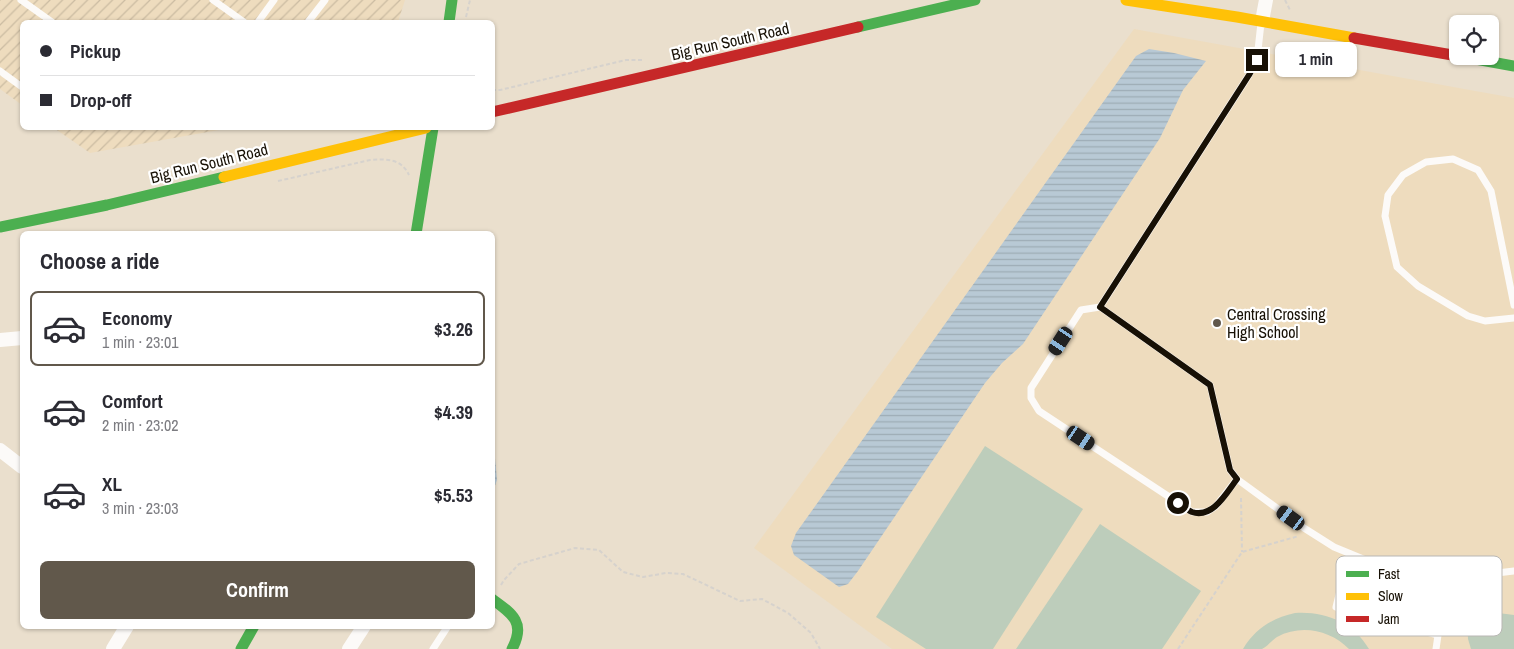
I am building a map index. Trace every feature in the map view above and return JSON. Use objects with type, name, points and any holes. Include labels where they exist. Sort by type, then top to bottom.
[{"type":"street","points":[[449,20],[452,0]]},
{"type":"street","name":"Big Run South Road","points":[[495,111],[975,0]]},
{"type":"street","points":[[1126,0],[1449,54]]},
{"type":"street","points":[[1262,22],[1266,0]]},
{"type":"street","points":[[1499,63],[1514,66]]},
{"type":"street","name":"Big Run South Road","points":[[0,227],[107,205],[418,130]]},
{"type":"street","points":[[416,231],[433,130]]},
{"type":"street","points":[[0,340],[20,338]]},
{"type":"street","points":[[0,450],[20,466]]},
{"type":"street","points":[[495,600],[509,610],[516,619],[519,631],[518,640],[512,649]]},
{"type":"street","points":[[114,649],[124,629]]},
{"type":"street","points":[[241,649],[252,629]]},
{"type":"street","points":[[349,649],[362,629]]},
{"type":"lane","points":[[21,0],[49,20]]},
{"type":"lane","points":[[213,0],[241,20]]},
{"type":"lane","points":[[259,20],[274,0]]},
{"type":"lane","points":[[310,20],[325,0]]},
{"type":"lane","points":[[1100,307],[1249,75],[1257,60],[1262,22]]},
{"type":"lane","points":[[0,71],[20,86]]},
{"type":"lane","points":[[1514,305],[1491,191],[1478,170],[1453,159],[1426,162],[1403,175],[1388,195],[1384,216],[1397,267],[1418,286],[1468,316],[1485,321],[1514,318]]},
{"type":"lane","points":[[1237,479],[1216,506],[1207,512],[1192,512],[1039,411],[1031,398],[1031,388],[1081,310],[1100,307],[1210,385],[1230,470],[1237,479],[1304,528],[1334,547],[1355,556]]},
{"type":"lane","points":[[433,649],[446,629]]},
{"type":"lane","points":[[1436,649],[1438,636]]},
{"type":"path","points":[[466,20],[470,0]]},
{"type":"path","points":[[271,182],[370,160],[394,160],[408,171]]},
{"type":"path","points":[[1178,649],[1242,552],[1241,498]]},
{"type":"path","points":[[1242,552],[1299,536]]},
{"type":"path","points":[[495,596],[504,580],[519,564],[575,548],[599,550],[623,572],[643,577],[666,573],[683,574],[740,600],[762,599],[788,613],[810,633],[820,649]]},
{"type":"shaded area","points":[[0,0],[405,0],[399,20],[20,20],[20,104],[0,89]]},
{"type":"shaded area","name":"Central Crossing High School","points":[[1134,29],[1514,98],[1514,649],[892,649],[754,548]]},
{"type":"shaded area","points":[[57,130],[219,130],[90,153]]},
{"type":"green space","points":[[985,446],[1083,509],[993,649],[926,649],[876,617]]},
{"type":"green space","points":[[1100,524],[1201,591],[1162,649],[1016,649]]},
{"type":"green space","points":[[1295,613],[1327,616],[1336,620],[1336,636],[1358,636],[1369,649],[1349,649],[1341,642],[1324,633],[1305,630],[1286,633],[1277,637],[1262,649],[1243,649],[1259,630],[1279,618]]},
{"type":"green space","points":[[1502,613],[1514,615],[1514,649],[1471,649],[1468,636],[1502,636]]},
{"type":"water","points":[[1149,49],[1206,61],[1183,90],[1160,138],[1023,344],[1002,363],[985,383],[858,571],[848,584],[839,587],[794,555],[791,546],[796,533],[1136,56]]},
{"type":"water","points":[[495,459],[497,480],[495,486]]},
{"type":"traffic: fast","points":[[449,20],[452,0]]},
{"type":"traffic: fast","points":[[858,27],[975,0]]},
{"type":"traffic: fast","points":[[1499,63],[1514,66]]},
{"type":"traffic: fast","points":[[416,231],[433,130]]},
{"type":"traffic: fast","points":[[0,227],[107,205],[224,177]]},
{"type":"traffic: fast","points":[[495,601],[506,609],[515,620],[518,632],[512,649]]},
{"type":"traffic: fast","points":[[241,649],[252,629]]},
{"type":"traffic: slow","points":[[1126,0],[1354,38]]},
{"type":"traffic: slow","points":[[224,177],[418,130]]},
{"type":"traffic: jam","points":[[495,111],[858,27]]},
{"type":"traffic: jam","points":[[1354,38],[1449,54]]},
{"type":"place","name":"Central Crossing High School","points":[[1217,323]]},
{"type":"route","points":[[1178,503],[1192,512],[1207,512],[1216,506],[1237,479],[1230,470],[1210,385],[1100,307],[1257,60]]}]
